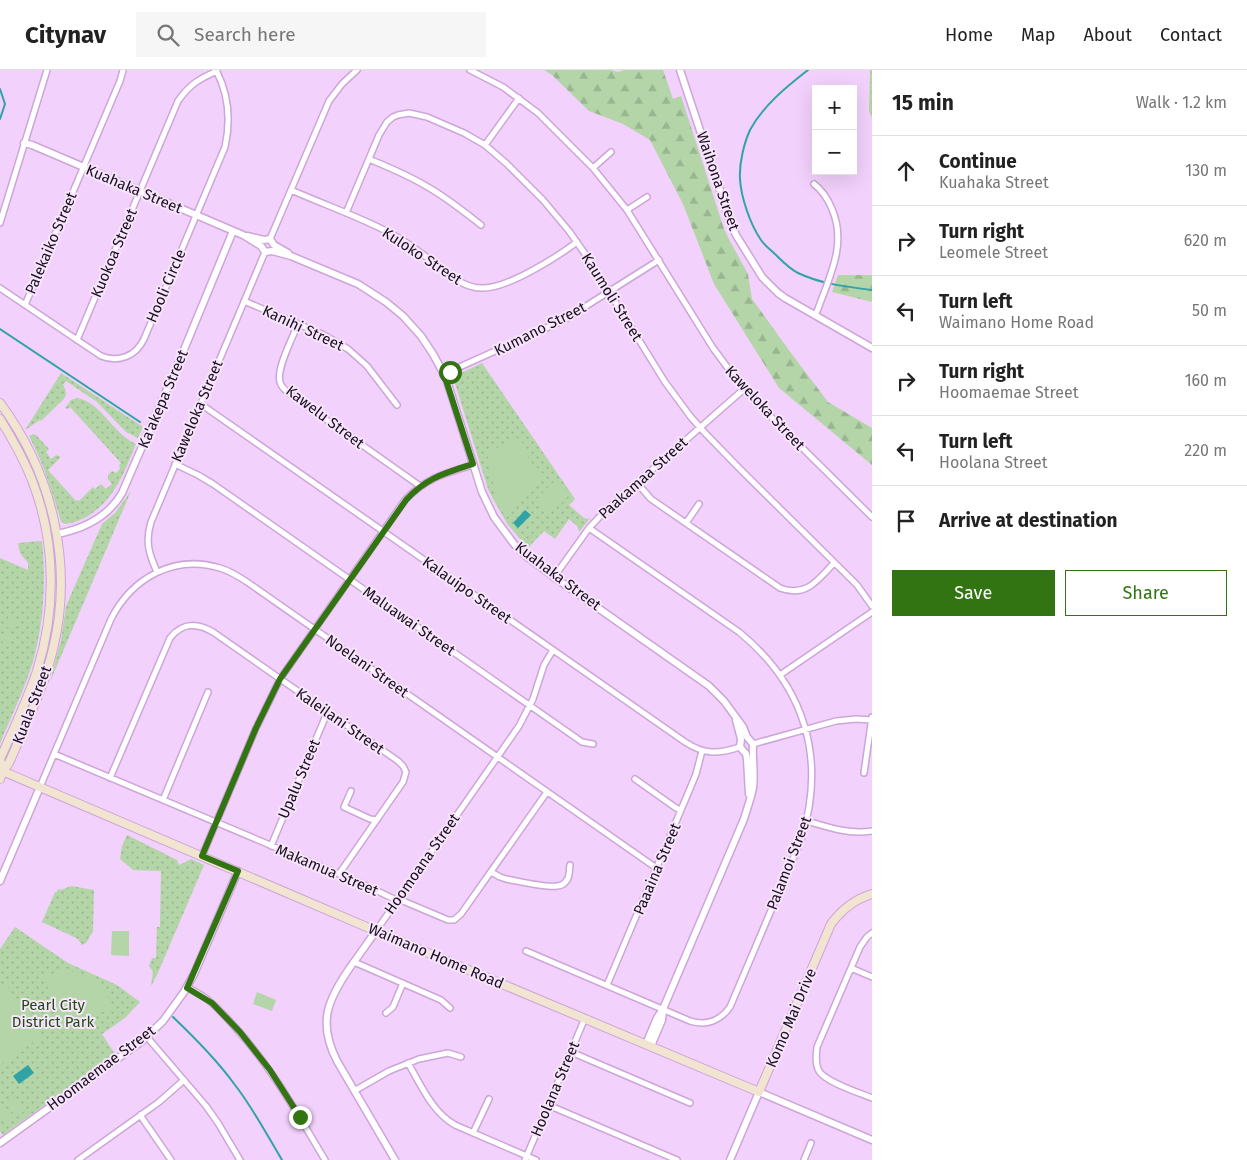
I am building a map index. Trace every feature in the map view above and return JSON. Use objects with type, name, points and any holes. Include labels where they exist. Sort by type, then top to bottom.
[{"type":"main road","name":"Kuala Street","points":[[0,403],[34,459],[44,484],[57,534],[60,569],[59,618],[53,648],[39,694],[10,763],[1,773]]},
{"type":"main road","name":"Kuala Street","points":[[0,419],[14,441],[30,476],[43,514],[50,559],[51,587],[49,617],[39,662],[33,681],[0,759],[1,773]]},
{"type":"main road","points":[[14,441],[22,437]]},
{"type":"main road","points":[[47,536],[57,534]]},
{"type":"main road","name":"Waimano Home Road","points":[[1,773],[40,787],[759,1092]]},
{"type":"main road","name":"Komo Mai Drive","points":[[759,1092],[831,924],[850,904],[872,894]]},
{"type":"street","points":[[0,223],[47,70]]},
{"type":"street","name":"Palekaiko Street","points":[[25,305],[123,70]]},
{"type":"street","name":"Kuokoa Street","points":[[77,340],[178,101],[195,82],[217,70]]},
{"type":"street","name":"Hooli Circle","points":[[0,288],[101,356],[111,359],[125,358],[140,347],[222,154],[228,132],[229,119],[224,88],[217,70]]},
{"type":"street","name":"Kaweloka Street","points":[[470,70],[518,98],[538,113],[593,168],[627,210],[718,355],[744,389],[872,517]]},
{"type":"street","name":"Waihona Street","points":[[680,70],[730,221],[762,277],[785,298],[872,348]]},
{"type":"street","name":"Kaweloka Street","points":[[157,572],[148,550],[147,536],[154,513],[329,101],[353,71]]},
{"type":"street","points":[[485,145],[518,98]]},
{"type":"street","name":"Kaumoli Street","points":[[346,212],[378,135],[387,122],[398,115],[416,114],[440,122],[485,145],[507,164],[561,220],[577,242],[665,382],[700,428],[857,585],[872,606]]},
{"type":"street","name":"Kuahaka Street","points":[[24,143],[358,284],[386,302],[403,316],[421,336],[444,374],[487,504],[502,530],[526,556],[709,686],[724,701],[743,727],[752,744],[753,780],[744,819],[663,1009],[662,1020],[648,1045]]},
{"type":"street","points":[[593,168],[611,152]]},
{"type":"street","points":[[369,159],[401,172],[427,186],[459,207],[481,225]]},
{"type":"street","points":[[814,184],[828,200],[836,219],[839,234],[837,254],[815,315]]},
{"type":"street","name":"Kuloko Street","points":[[291,190],[346,212],[393,234],[417,249],[460,282],[476,288],[491,288],[505,284],[540,266],[577,242]]},
{"type":"street","points":[[627,210],[647,196]]},
{"type":"street","name":"Ka'akepa Street","points":[[57,534],[77,529],[91,522],[108,511],[118,499],[128,481],[233,231]]},
{"type":"street","name":"Kumano Street","points":[[444,374],[564,320],[659,260]]},
{"type":"street","name":"Kanihi Street","points":[[244,302],[331,339],[356,355],[397,405]]},
{"type":"street","name":"Kawelu Street","points":[[298,324],[282,362],[279,381],[283,387],[290,394],[420,486]]},
{"type":"street","name":"Paakamaa Street","points":[[554,577],[589,528],[604,511],[744,389]]},
{"type":"street","name":"Kalauipo Street","points":[[200,404],[685,742],[702,751],[719,753],[742,747]]},
{"type":"street","name":"Maluawai Street","points":[[175,464],[213,484],[582,742],[593,744]]},
{"type":"street","points":[[202,856],[256,728],[280,679],[314,629],[406,500],[420,486],[438,476],[473,464]]},
{"type":"street","points":[[636,483],[651,499],[775,586],[785,590],[799,591],[810,587],[834,563]]},
{"type":"street","points":[[686,523],[699,504]]},
{"type":"street","name":"Palamoi Street","points":[[526,951],[690,1021],[700,1023],[716,1020],[727,1012],[736,994],[801,840],[807,821],[812,790],[812,770],[805,730],[794,699],[780,675],[764,654],[739,632],[589,528]]},
{"type":"street","name":"Noelani Street","points":[[0,881],[116,609],[128,593],[157,572],[195,564],[213,566],[246,581],[657,868]]},
{"type":"street","points":[[780,675],[872,612]]},
{"type":"street","name":"Kaleilani Street","points":[[110,778],[166,644],[174,633],[184,627],[196,625],[208,629],[403,766],[406,772],[403,782],[339,874]]},
{"type":"street","name":"Hoomoana Street","points":[[395,1160],[333,1053],[327,1028],[328,1009],[334,992],[354,962],[519,726],[538,687],[544,665],[553,650]]},
{"type":"street","points":[[162,800],[208,692]]},
{"type":"street","name":"Upalu Street","points":[[271,846],[328,713]]},
{"type":"street","name":"Kuahaka Street","points":[[736,719],[742,747],[746,754],[749,798]]},
{"type":"street","points":[[752,744],[745,739],[742,747],[748,752],[752,744],[846,720],[872,719],[864,773]]},
{"type":"street","name":"Paaaina Street","points":[[607,985],[696,774],[702,751]]},
{"type":"street","name":"Makamua Street","points":[[54,754],[398,900],[443,918],[454,920],[461,914],[547,792]]},
{"type":"street","points":[[635,779],[681,810]]},
{"type":"street","points":[[350,791],[344,807],[370,819],[377,820]]},
{"type":"street","points":[[807,821],[857,833],[872,831]]},
{"type":"street","points":[[491,872],[506,879],[556,887],[566,881],[570,865]]},
{"type":"street","name":"Hoomaemae Street","points":[[0,1143],[147,1037],[169,1014],[187,988],[238,871]]},
{"type":"street","points":[[872,933],[860,948],[817,1047],[816,1056],[819,1072],[823,1076],[872,1098]]},
{"type":"street","points":[[354,962],[441,1000],[450,1008]]},
{"type":"street","points":[[851,968],[872,977]]},
{"type":"street","points":[[386,1013],[393,1007],[403,984]]},
{"type":"street","points":[[187,988],[207,999],[218,1009],[256,1051],[290,1101],[324,1160]]},
{"type":"street","name":"Hoolana Street","points":[[526,1158],[585,1018]]},
{"type":"street","points":[[147,1037],[206,1106],[240,1160]]},
{"type":"street","points":[[570,1052],[690,1103]]},
{"type":"street","points":[[354,1091],[408,1063],[448,1053],[461,1056]]},
{"type":"street","points":[[408,1063],[438,1113],[448,1121],[526,1158],[536,1160]]},
{"type":"street","points":[[78,1160],[159,1102],[184,1080]]},
{"type":"street","name":"Waimano Home Road","points":[[759,1092],[872,1140]]},
{"type":"street","name":"Komo Mai Drive","points":[[730,1160],[759,1092]]},
{"type":"street","points":[[473,1133],[489,1099]]},
{"type":"street","points":[[548,1105],[677,1160]]},
{"type":"street","points":[[140,1116],[171,1160]]},
{"type":"street","points":[[804,1160],[811,1143]]},
{"type":"green space","points":[[544,70],[610,70],[618,72],[624,70],[663,70],[673,99],[681,96],[724,229],[748,274],[752,299],[828,402],[872,428],[872,465],[779,388],[714,284],[683,204],[650,140],[623,124],[589,111],[552,75]]},
{"type":"green space","points":[[870,70],[872,70],[872,118],[869,111]]},
{"type":"green space","points":[[838,275],[872,275],[872,302],[832,292]]},
{"type":"green space","points":[[482,363],[575,499],[569,505],[584,518],[588,519],[591,517],[579,532],[578,527],[569,519],[555,539],[544,531],[528,548],[508,525],[493,499],[488,489],[454,380],[457,375]]},
{"type":"green space","points":[[61,373],[143,427],[138,438],[126,432],[97,402],[66,381],[63,385],[66,392],[64,399],[41,421],[25,430]]},
{"type":"green space","points":[[77,398],[93,405],[120,433],[136,444],[118,484],[106,501],[88,516],[65,524],[61,521],[51,489],[29,436],[36,435],[49,449],[46,452],[51,459],[56,455],[61,457],[48,470],[76,501],[79,501],[93,487],[95,489],[101,484],[106,489],[112,484],[108,479],[108,475],[112,471],[116,473],[120,469],[119,465],[121,463],[70,407],[65,408],[71,400]]},
{"type":"green space","points":[[514,438],[521,439],[529,460],[546,477],[506,518],[497,502],[487,454]]},
{"type":"green space","points":[[555,481],[569,495],[561,504],[546,489]]},
{"type":"green space","points":[[131,491],[50,682],[61,640],[66,606],[102,524],[115,513]]},
{"type":"green space","points":[[544,491],[559,505],[550,514],[536,500]]},
{"type":"green space","points":[[42,542],[44,587],[40,632],[26,682],[0,744],[0,558],[28,570],[28,563],[20,553],[18,543]]},
{"type":"green space","points":[[9,613],[16,614],[13,629],[6,627]]},
{"type":"green space","points":[[5,632],[12,633],[9,647],[2,646]]},
{"type":"green space","points":[[127,835],[177,860],[179,865],[191,859],[204,865],[151,986],[153,972],[149,966],[152,958],[156,958],[157,927],[160,927],[161,871],[133,870],[120,859],[122,846]]},
{"type":"green space","points":[[71,886],[94,890],[93,931],[86,943],[82,945],[78,939],[42,922],[55,892],[58,889],[61,890]]},
{"type":"green space","name":"Pearl City District Park","points":[[15,927],[68,963],[117,985],[140,1002],[125,1018],[102,1034],[115,1054],[3,1135],[0,1131],[0,949]]},
{"type":"green space","points":[[112,931],[129,931],[129,956],[111,955]]},
{"type":"green space","points":[[61,971],[79,973],[93,980],[105,992],[113,1008],[65,1026],[62,1025],[44,976]]},
{"type":"green space","points":[[7,986],[41,1035],[0,1065],[0,993]]},
{"type":"green space","points":[[257,992],[276,1000],[272,1011],[253,1004]]},
{"type":"green space","points":[[12,1097],[23,1112],[16,1117],[5,1102]]},
{"type":"green space","points":[[2,1104],[13,1119],[6,1124],[0,1116],[0,1106]]},
{"type":"shaded area","points":[[525,510],[531,515],[518,528],[513,523]]},
{"type":"shaded area","points":[[28,1065],[34,1073],[19,1084],[13,1076]]},
{"type":"waterway","points":[[808,70],[768,105],[750,130],[740,167],[744,202],[753,226],[761,240],[792,270],[825,282],[872,290]]},
{"type":"waterway","points":[[0,89],[5,104],[0,119]]},
{"type":"waterway","points":[[0,329],[140,422]]},
{"type":"waterway","points":[[173,1017],[205,1049],[242,1094],[282,1160]]},
{"type":"route","points":[[300,1117],[270,1070],[240,1032],[212,1003],[187,988],[238,871],[202,856],[256,728],[280,679],[399,508],[413,492],[438,476],[473,464],[444,374],[450,372]]}]
